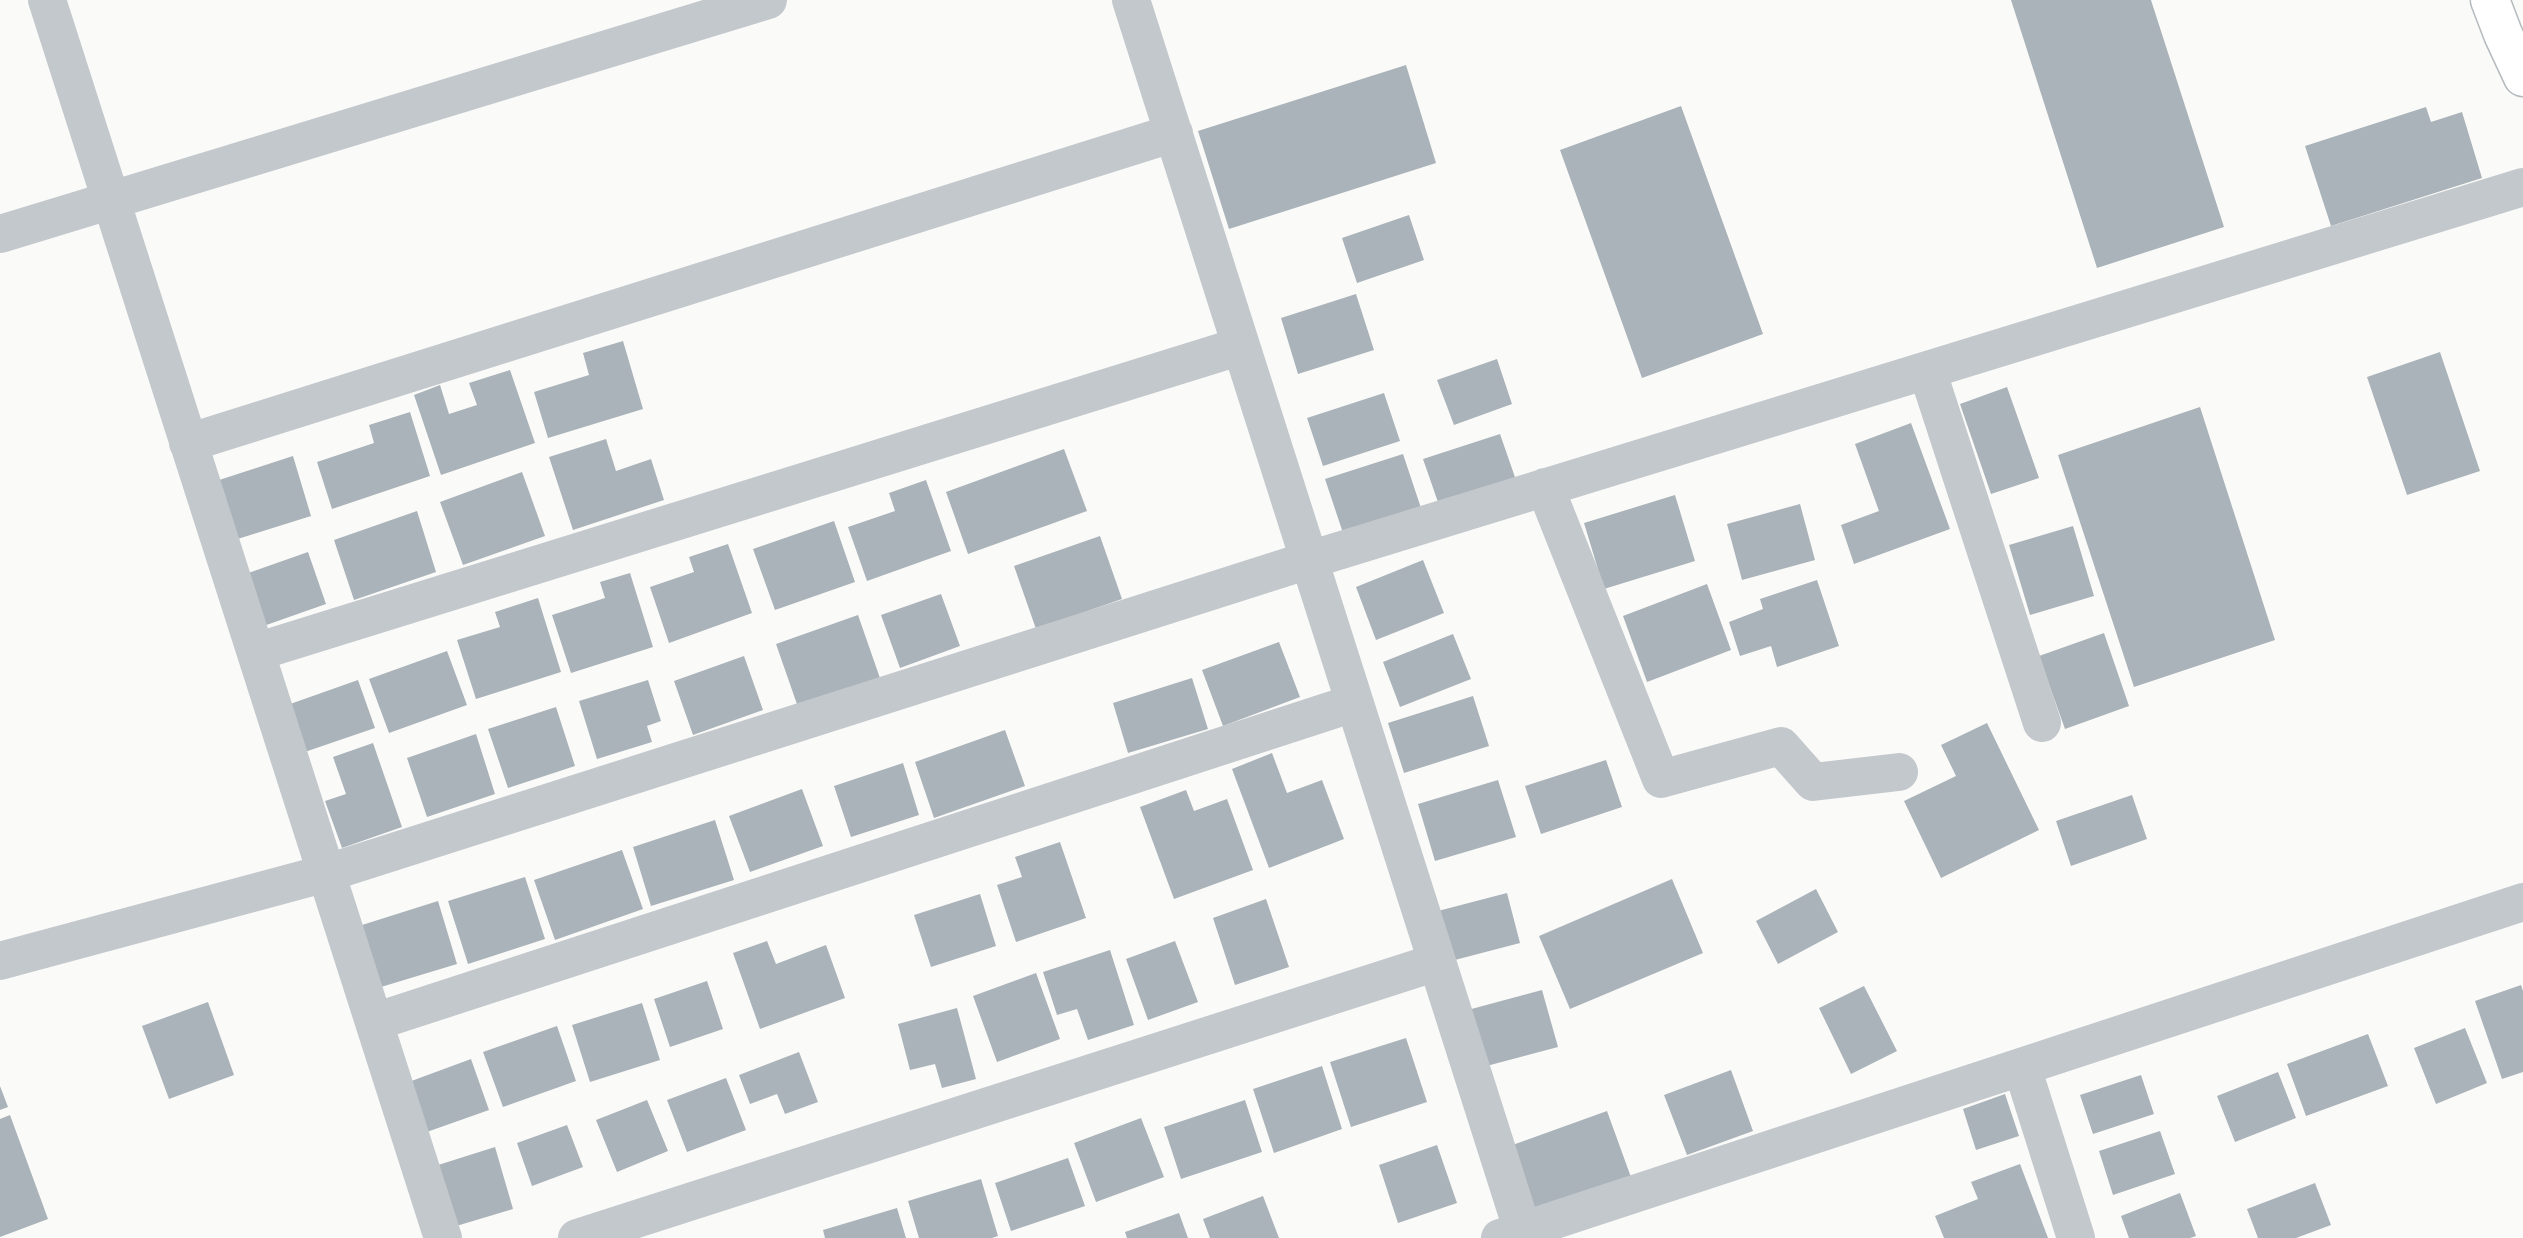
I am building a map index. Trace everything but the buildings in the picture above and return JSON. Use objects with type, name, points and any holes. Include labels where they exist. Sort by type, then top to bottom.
[{"type":"main road","points":[[2490,0],[2523,77]]},
{"type":"street","points":[[47,0],[443,1238]]},
{"type":"street","points":[[0,234],[768,0]]},
{"type":"street","points":[[1131,0],[1437,962],[1516,1236],[2523,902]]},
{"type":"street","points":[[188,443],[1174,134]]},
{"type":"street","points":[[0,961],[327,873],[1309,560],[2523,187]]},
{"type":"street","points":[[256,652],[1241,346]]},
{"type":"street","points":[[1927,370],[2042,723]]},
{"type":"street","points":[[1545,487],[1661,779],[1781,746],[1813,782],[1899,772]]},
{"type":"street","points":[[374,1022],[1354,703]]},
{"type":"street","points":[[577,1238],[1437,962]]},
{"type":"street","points":[[2022,1067],[2076,1238]]}]
